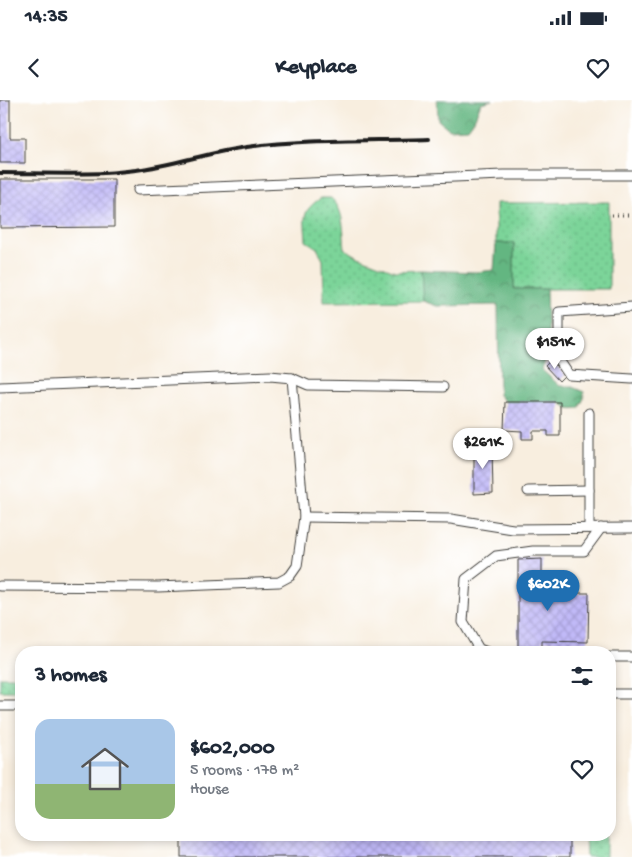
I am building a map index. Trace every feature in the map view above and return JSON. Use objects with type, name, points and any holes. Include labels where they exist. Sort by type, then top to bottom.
[{"type":"lane","points":[[138,190],[503,175],[632,175]]},
{"type":"lane","points":[[632,307],[559,312],[559,360],[569,375],[632,378]]},
{"type":"lane","points":[[0,387],[270,376],[292,378],[308,385],[443,387]]},
{"type":"lane","points":[[0,586],[158,587],[279,582],[290,576],[297,566],[304,517],[292,378]]},
{"type":"lane","points":[[589,413],[589,528]]},
{"type":"lane","points":[[528,491],[589,490]]},
{"type":"lane","points":[[304,517],[451,519],[513,529],[632,528]]},
{"type":"lane","points":[[477,646],[463,622],[466,579],[496,556],[533,551],[584,551],[601,528]]},
{"type":"lane","points":[[616,657],[632,657]]},
{"type":"lane","points":[[616,694],[632,694]]},
{"type":"lane","points":[[0,706],[15,706]]},
{"type":"path","points":[[612,215],[632,215]]},
{"type":"green space","points":[[437,100],[492,100],[481,103],[474,120],[468,128],[449,129],[438,120]]},
{"type":"green space","points":[[321,198],[331,198],[339,209],[345,249],[359,257],[395,271],[421,270],[423,301],[324,302],[323,260],[317,248],[306,241],[305,221],[305,216],[310,207]]},
{"type":"green space","points":[[609,202],[609,289],[514,289],[514,243],[496,243],[496,203]]},
{"type":"green space","points":[[496,243],[514,243],[514,289],[546,289],[548,353],[542,370],[560,386],[570,386],[584,392],[584,398],[579,408],[569,409],[560,402],[505,402],[499,395],[498,305],[437,306],[423,301],[421,270],[477,272],[494,270]]},
{"type":"green space","points":[[0,677],[15,677],[15,691],[0,691]]},
{"type":"green space","points":[[585,841],[606,841],[606,857],[586,857]]},
{"type":"building","points":[[0,100],[10,100],[10,138],[25,138],[25,163],[0,163]]},
{"type":"building","points":[[0,179],[114,179],[114,227],[0,228]]},
{"type":"building","points":[[551,360],[565,375],[559,381],[545,366]]},
{"type":"building","points":[[505,402],[560,402],[560,436],[548,436],[548,431],[533,431],[533,439],[522,439],[522,431],[504,430]]},
{"type":"building","points":[[474,447],[492,447],[493,493],[474,494]]},
{"type":"building","points":[[542,559],[542,593],[589,593],[588,642],[542,641],[542,646],[518,646],[518,560]]},
{"type":"building","points":[[181,841],[570,841],[570,857],[181,857]]},
{"type":"railway","points":[[0,173],[85,174],[119,172],[164,165],[233,149],[270,144],[315,141],[429,139]]}]
